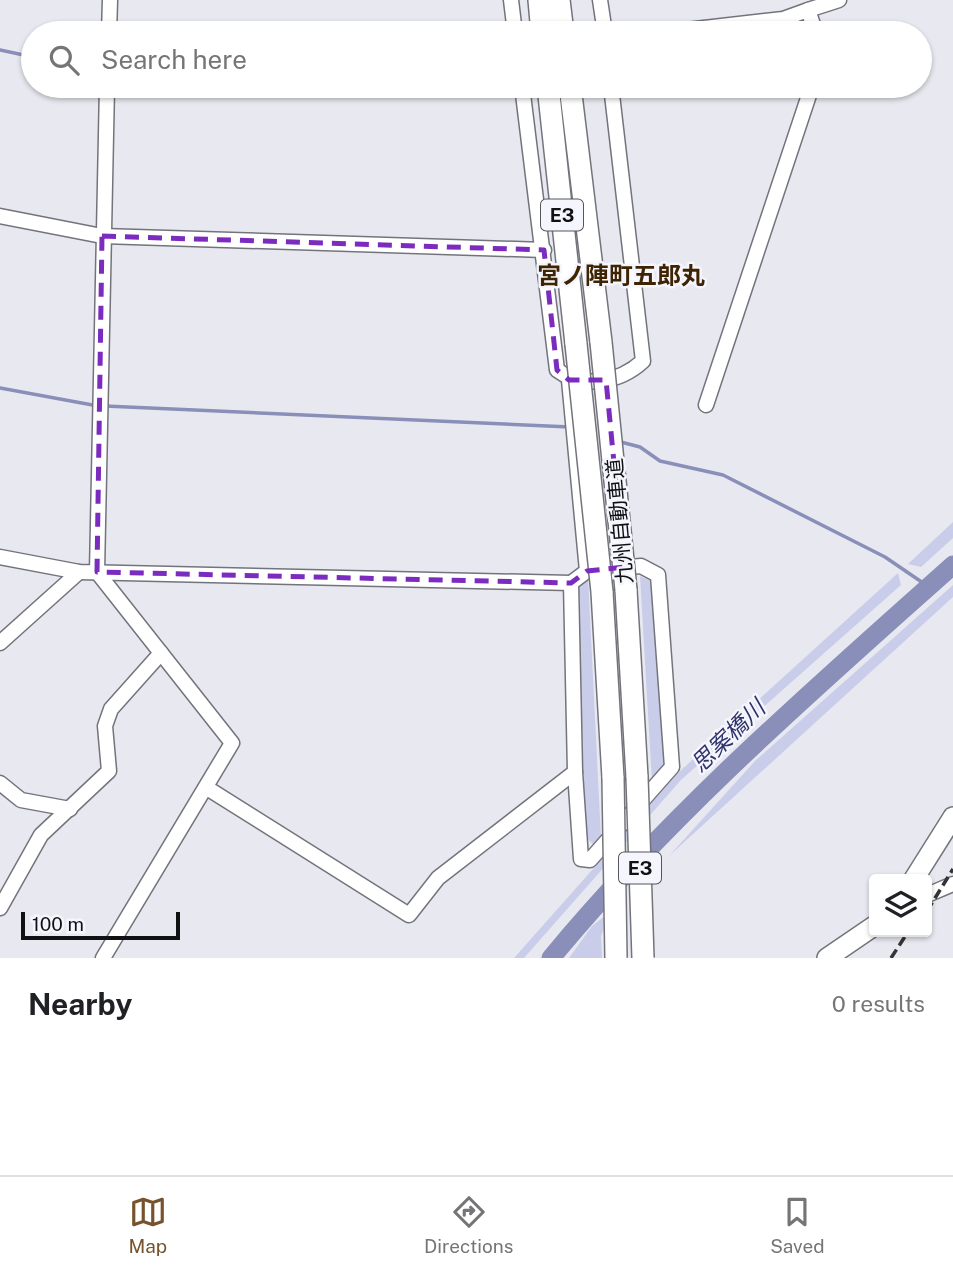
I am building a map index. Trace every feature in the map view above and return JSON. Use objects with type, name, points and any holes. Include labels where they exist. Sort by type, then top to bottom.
[{"type":"highway","points":[[539,0],[541,21]]},
{"type":"highway","points":[[559,0],[562,21]]},
{"type":"highway","name":"九州自動車道","points":[[549,98],[602,592],[613,778],[616,958]]},
{"type":"highway","name":"九州自動車道","points":[[571,98],[601,342],[626,590],[637,777],[643,958]]},
{"type":"main road","points":[[917,874],[953,817]]},
{"type":"main road","points":[[827,958],[869,929]]},
{"type":"street","points":[[109,21],[110,0]]},
{"type":"street","points":[[511,0],[514,21]]},
{"type":"street","points":[[600,0],[603,21]]},
{"type":"street","points":[[765,21],[783,19],[839,0]]},
{"type":"street","points":[[808,9],[812,21]]},
{"type":"street","points":[[103,958],[232,743],[97,572],[107,98]]},
{"type":"street","points":[[524,98],[544,250],[556,370],[569,380],[610,381],[629,374],[643,361],[612,98]]},
{"type":"street","points":[[705,405],[808,98]]},
{"type":"street","points":[[0,216],[102,236],[544,250]]},
{"type":"street","points":[[569,380],[587,571]]},
{"type":"street","points":[[0,557],[79,572],[571,583],[587,571],[642,566],[658,575],[672,766],[590,860],[581,859],[575,772],[571,583]]},
{"type":"street","points":[[0,643],[79,572]]},
{"type":"street","points":[[0,908],[41,835],[109,771],[105,726],[111,709],[161,653]]},
{"type":"street","points":[[207,788],[409,915],[438,878],[575,772]]},
{"type":"street","points":[[0,783],[21,800],[71,809]]},
{"type":"street","points":[[932,893],[953,884]]},
{"type":"highlighted area","points":[[102,236],[544,250],[557,370],[569,380],[606,380],[624,567],[587,571],[571,583],[97,572]]},
{"type":"shaded area","points":[[953,522],[953,538],[921,567],[908,564]]},
{"type":"shaded area","points":[[898,573],[901,585],[681,780],[524,958],[514,958],[679,772]]},
{"type":"shaded area","points":[[640,576],[654,582],[666,768],[652,782]]},
{"type":"shaded area","points":[[588,577],[601,838],[593,844],[586,838],[576,593],[580,582]]},
{"type":"shaded area","points":[[953,585],[953,597],[669,856],[755,761]]},
{"type":"shaded area","points":[[611,911],[601,936],[602,958],[569,958],[592,926]]},
{"type":"waterway","points":[[0,50],[21,54]]},
{"type":"waterway","points":[[0,388],[98,406]]},
{"type":"waterway","points":[[105,406],[570,427]]},
{"type":"waterway","points":[[617,441],[640,447],[660,461],[723,475],[885,557],[929,587]]},
{"type":"waterway","name":"思案橋川","points":[[551,958],[645,853],[744,754],[953,565]]},
{"type":"railway","points":[[932,903],[953,869]]},
{"type":"railway","points":[[891,958],[905,937]]},
{"type":"district","name":"宮ノ陣町五郎丸","points":[[621,276]]}]
